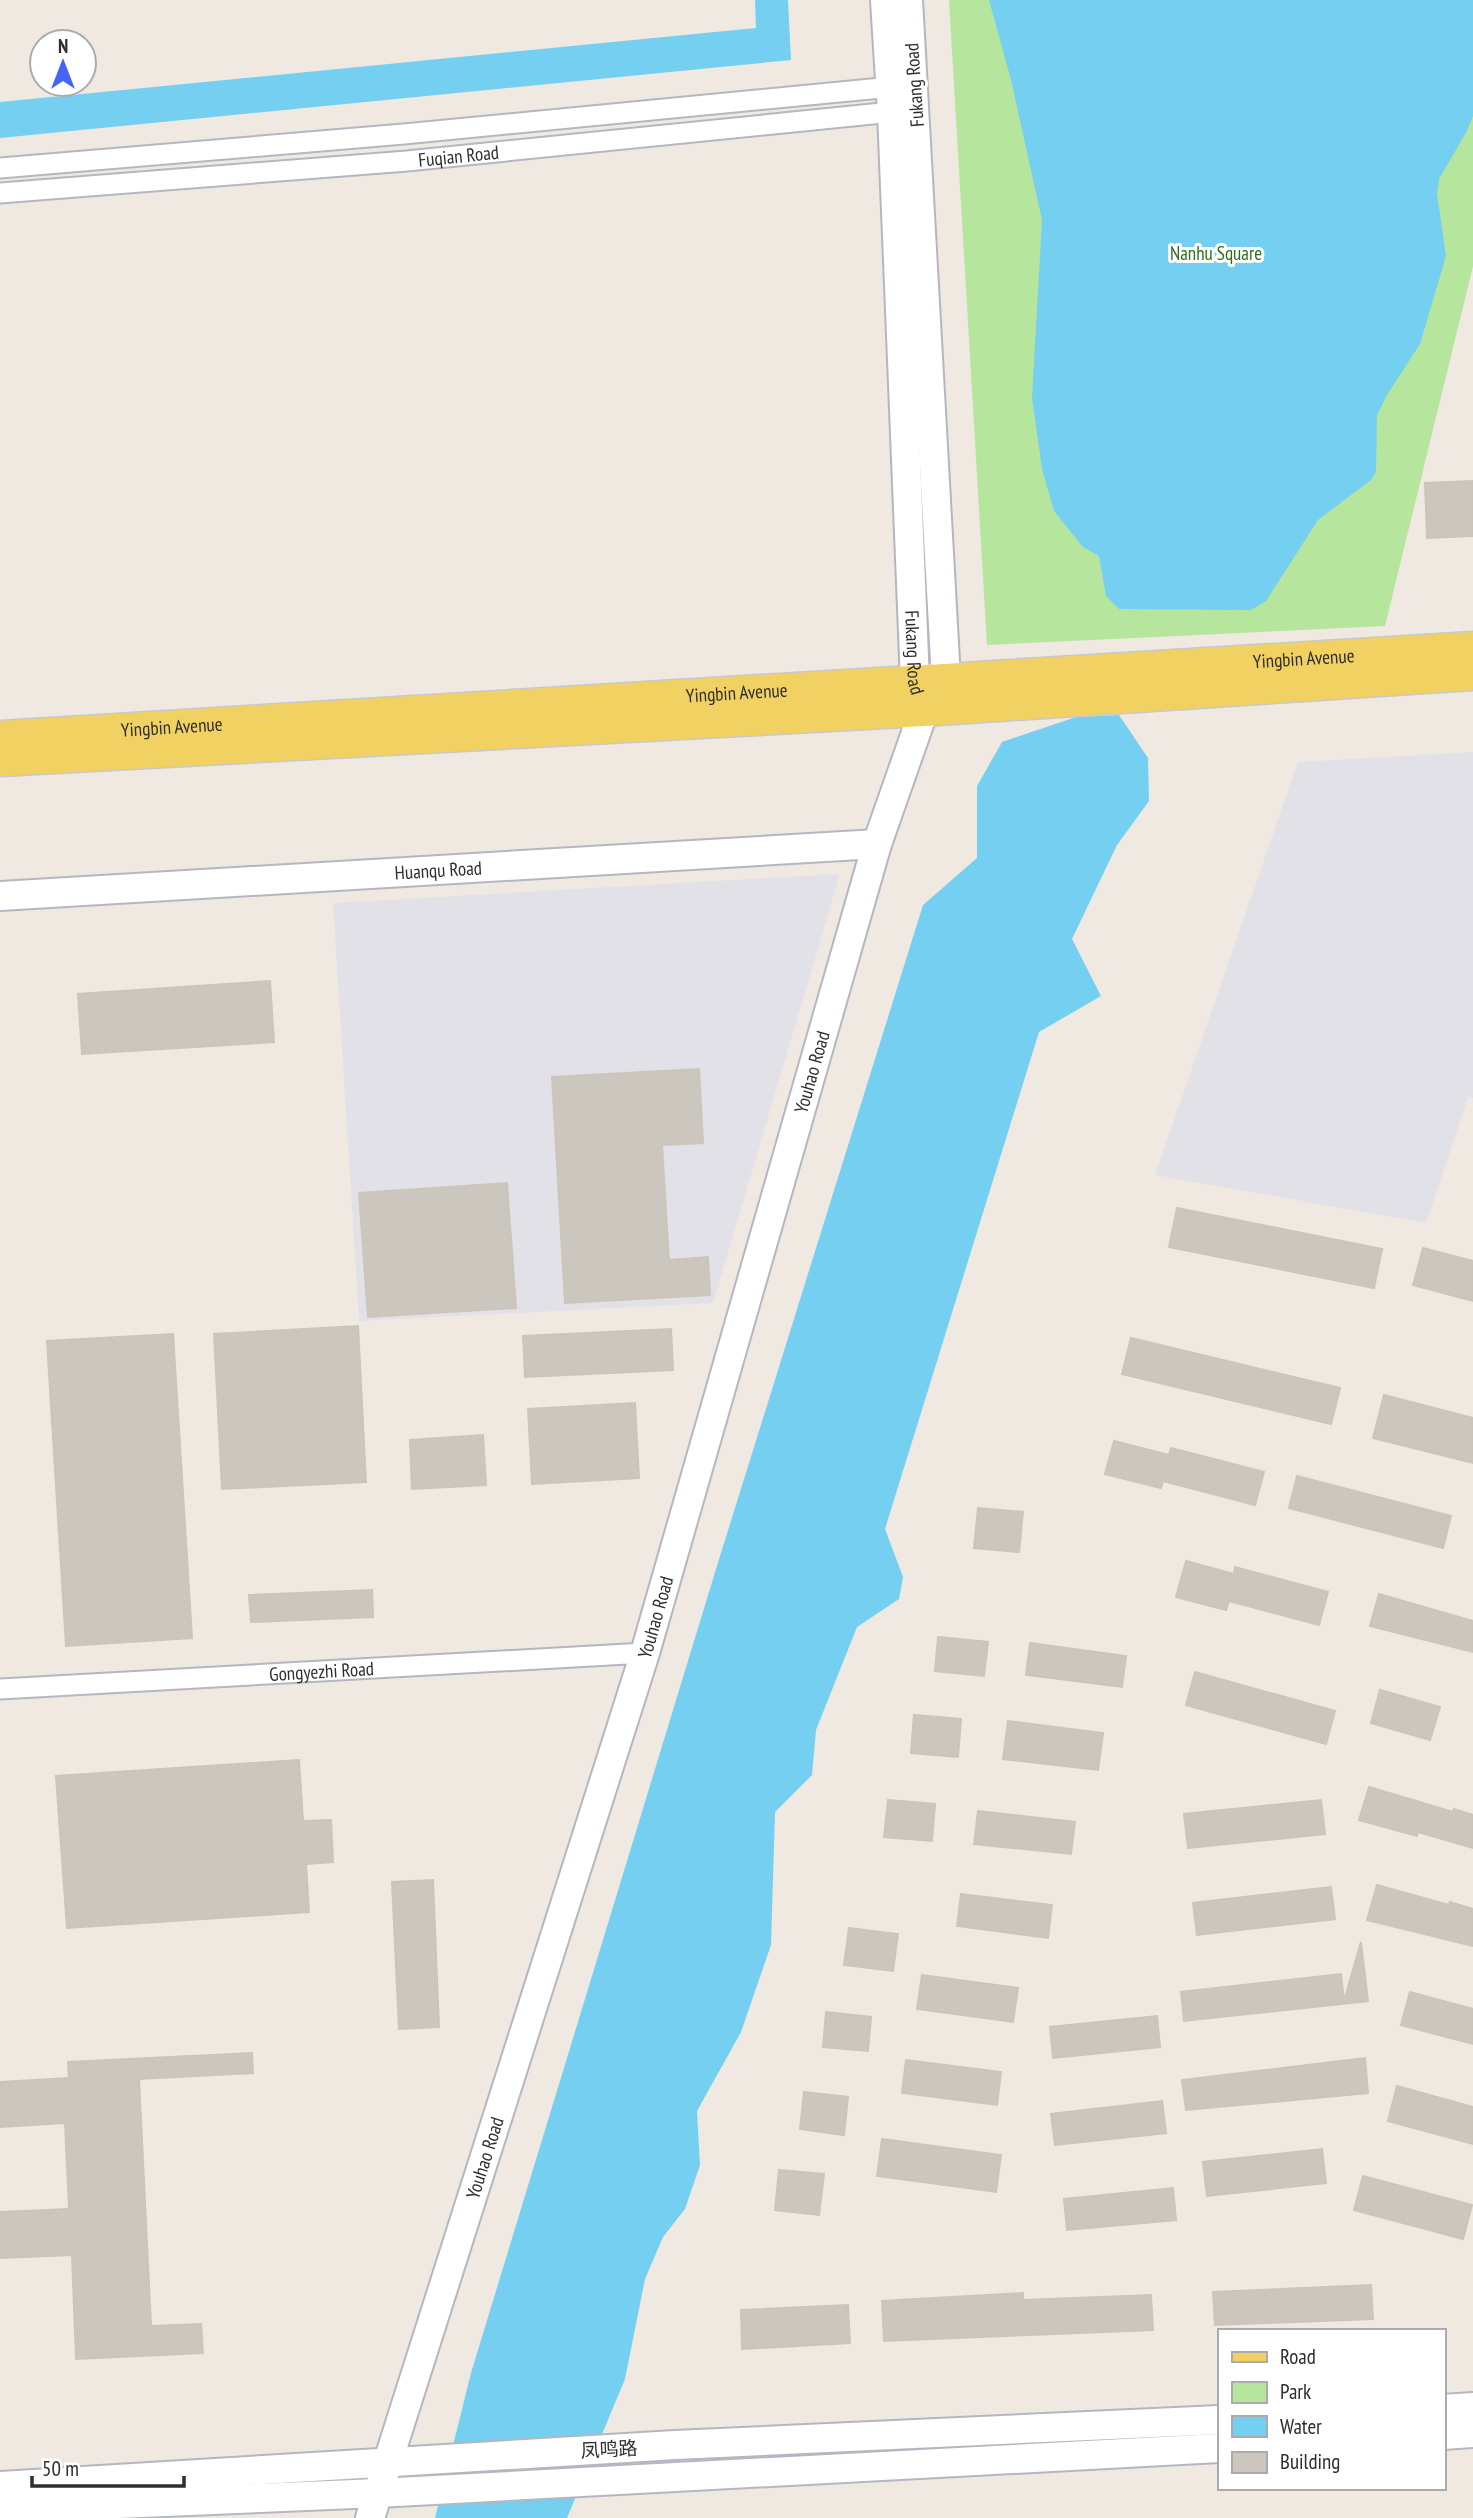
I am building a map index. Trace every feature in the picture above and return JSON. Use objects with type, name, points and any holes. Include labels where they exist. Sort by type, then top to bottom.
[{"type":"main road","name":"Yingbin Avenue","points":[[0,760],[919,696],[946,679],[1473,648]]},
{"type":"main road","name":"Yingbin Avenue","points":[[0,737],[1473,674]]},
{"type":"street","name":"Fukang Road","points":[[885,0],[903,99],[946,679]]},
{"type":"street","name":"Fukang Road","points":[[908,0],[903,99],[919,696]]},
{"type":"street","name":"Fuqian Road","points":[[0,168],[418,133],[903,99]]},
{"type":"street","name":"Fuqian Road","points":[[0,193],[407,161],[903,99]]},
{"type":"street","name":"Youhao Road","points":[[374,2506],[645,1653],[919,696]]},
{"type":"street","name":"Huanqu Road","points":[[0,897],[877,844]]},
{"type":"street","name":"Gongyezhi Road","points":[[0,1689],[645,1653]]},
{"type":"street","points":[[1445,2409],[1473,2407]]},
{"type":"street","name":"凤鸣路","points":[[0,2486],[674,2445],[1218,2420]]},
{"type":"street","points":[[1445,2435],[1473,2433]]},
{"type":"street","name":"凤鸣路","points":[[0,2510],[374,2506],[1218,2448]]},
{"type":"shaded area","points":[[1473,752],[1473,1098],[1468,1097],[1426,1223],[1155,1175],[1298,762]]},
{"type":"shaded area","points":[[840,874],[713,1303],[359,1321],[333,903]]},
{"type":"green space","name":"Nanhu Square","points":[[949,0],[1473,0],[1473,266],[1385,626],[987,645]]},
{"type":"water","points":[[755,0],[788,0],[791,60],[0,138],[0,102],[41,98],[98,98],[98,92],[756,28]]},
{"type":"water","name":"Nanhu Square","points":[[989,0],[1473,0],[1473,116],[1439,179],[1437,194],[1446,256],[1420,344],[1377,415],[1376,471],[1371,480],[1318,520],[1266,601],[1251,610],[1119,609],[1106,596],[1099,556],[1083,547],[1054,511],[1042,469],[1032,398],[1042,220],[1011,80]]},
{"type":"water","points":[[1119,715],[1148,758],[1149,801],[1117,845],[1072,939],[1101,996],[1039,1032],[885,1529],[903,1577],[899,1599],[857,1627],[816,1730],[812,1775],[775,1812],[771,1945],[741,2032],[697,2111],[700,2165],[685,2209],[663,2237],[645,2279],[625,2379],[567,2518],[435,2518],[471,2373],[716,1569],[923,905],[977,858],[977,786],[1002,742],[1076,717]]},
{"type":"building","points":[[1473,481],[1473,536],[1427,538],[1425,483]]},
{"type":"building","points":[[270,981],[274,1042],[82,1054],[78,994]]},
{"type":"building","points":[[699,1069],[703,1143],[662,1145],[669,1260],[708,1257],[710,1295],[565,1303],[552,1077]]},
{"type":"building","points":[[507,1183],[516,1308],[368,1317],[359,1193]]},
{"type":"building","points":[[1177,1208],[1382,1249],[1374,1288],[1169,1247]]},
{"type":"building","points":[[1423,1248],[1473,1261],[1473,1301],[1413,1285]]},
{"type":"building","points":[[358,1326],[366,1482],[222,1489],[214,1334]]},
{"type":"building","points":[[671,1329],[673,1370],[525,1377],[523,1336]]},
{"type":"building","points":[[173,1334],[192,1638],[66,1646],[47,1341]]},
{"type":"building","points":[[1131,1338],[1340,1388],[1331,1424],[1122,1374]]},
{"type":"building","points":[[1384,1395],[1473,1418],[1473,1463],[1373,1438]]},
{"type":"building","points":[[635,1403],[639,1478],[532,1484],[528,1409]]},
{"type":"building","points":[[483,1435],[486,1485],[412,1489],[410,1440]]},
{"type":"building","points":[[1114,1441],[1169,1455],[1171,1448],[1264,1472],[1255,1505],[1163,1481],[1161,1488],[1105,1474]]},
{"type":"building","points":[[1297,1476],[1451,1516],[1443,1548],[1289,1508]]},
{"type":"building","points":[[978,1508],[1023,1512],[1019,1552],[974,1548]]},
{"type":"building","points":[[1186,1561],[1234,1574],[1235,1567],[1328,1592],[1319,1625],[1229,1601],[1226,1610],[1176,1597]]},
{"type":"building","points":[[372,1590],[373,1617],[251,1622],[249,1595]]},
{"type":"building","points":[[1379,1594],[1473,1621],[1473,1652],[1370,1626]]},
{"type":"building","points":[[938,1637],[988,1642],[984,1676],[935,1671]]},
{"type":"building","points":[[1030,1643],[1126,1656],[1122,1687],[1026,1675]]},
{"type":"building","points":[[1195,1672],[1335,1711],[1326,1744],[1186,1705]]},
{"type":"building","points":[[1380,1690],[1440,1707],[1430,1740],[1371,1723]]},
{"type":"building","points":[[914,1715],[961,1719],[958,1757],[911,1753]]},
{"type":"building","points":[[1008,1721],[1103,1733],[1098,1770],[1003,1759]]},
{"type":"building","points":[[299,1760],[303,1821],[331,1820],[333,1862],[306,1864],[309,1912],[67,1928],[56,1776]]},
{"type":"building","points":[[1369,1787],[1453,1812],[1454,1809],[1473,1815],[1473,1848],[1418,1832],[1417,1836],[1359,1820]]},
{"type":"building","points":[[888,1800],[935,1804],[932,1841],[884,1837]]},
{"type":"building","points":[[1321,1800],[1325,1834],[1188,1848],[1184,1814]]},
{"type":"building","points":[[978,1811],[1075,1822],[1071,1854],[974,1844]]},
{"type":"building","points":[[433,1880],[439,2027],[399,2029],[392,1882]]},
{"type":"building","points":[[1377,1885],[1473,1909],[1473,1946],[1367,1920]]},
{"type":"building","points":[[1331,1887],[1335,1919],[1197,1935],[1193,1903]]},
{"type":"building","points":[[961,1894],[1052,1905],[1048,1938],[957,1926]]},
{"type":"building","points":[[849,1928],[898,1934],[893,1971],[844,1965]]},
{"type":"building","points":[[1361,1942],[1368,2001],[1184,2021],[1181,1992],[1341,1974],[1344,2001]]},
{"type":"building","points":[[922,1975],[1018,1988],[1013,2022],[917,2009]]},
{"type":"building","points":[[1410,1992],[1473,2009],[1473,2044],[1401,2025]]},
{"type":"building","points":[[826,2012],[871,2017],[868,2051],[823,2047]]},
{"type":"building","points":[[1157,2016],[1160,2047],[1053,2058],[1050,2027]]},
{"type":"building","points":[[252,2053],[253,2073],[139,2079],[151,2326],[201,2324],[203,2353],[76,2359],[72,2255],[0,2258],[0,2212],[69,2209],[65,2123],[0,2127],[0,2082],[69,2078],[68,2062]]},
{"type":"building","points":[[1365,2058],[1368,2093],[1186,2110],[1182,2080]]},
{"type":"building","points":[[906,2060],[1001,2072],[997,2105],[902,2093]]},
{"type":"building","points":[[1397,2086],[1473,2107],[1473,2144],[1388,2121]]},
{"type":"building","points":[[804,2092],[848,2097],[844,2135],[800,2129]]},
{"type":"building","points":[[1162,2101],[1166,2133],[1055,2145],[1051,2114]]},
{"type":"building","points":[[882,2139],[1001,2155],[996,2192],[877,2176]]},
{"type":"building","points":[[1322,2149],[1326,2183],[1207,2196],[1203,2162]]},
{"type":"building","points":[[779,2170],[824,2174],[819,2215],[775,2210]]},
{"type":"building","points":[[1363,2176],[1472,2205],[1463,2239],[1354,2210]]},
{"type":"building","points":[[1173,2188],[1176,2220],[1067,2230],[1064,2199]]},
{"type":"building","points":[[1371,2285],[1373,2319],[1215,2325],[1213,2292]]},
{"type":"building","points":[[1023,2293],[1023,2300],[1151,2295],[1153,2330],[884,2341],[882,2301]]},
{"type":"building","points":[[848,2305],[850,2343],[742,2349],[741,2310]]}]
